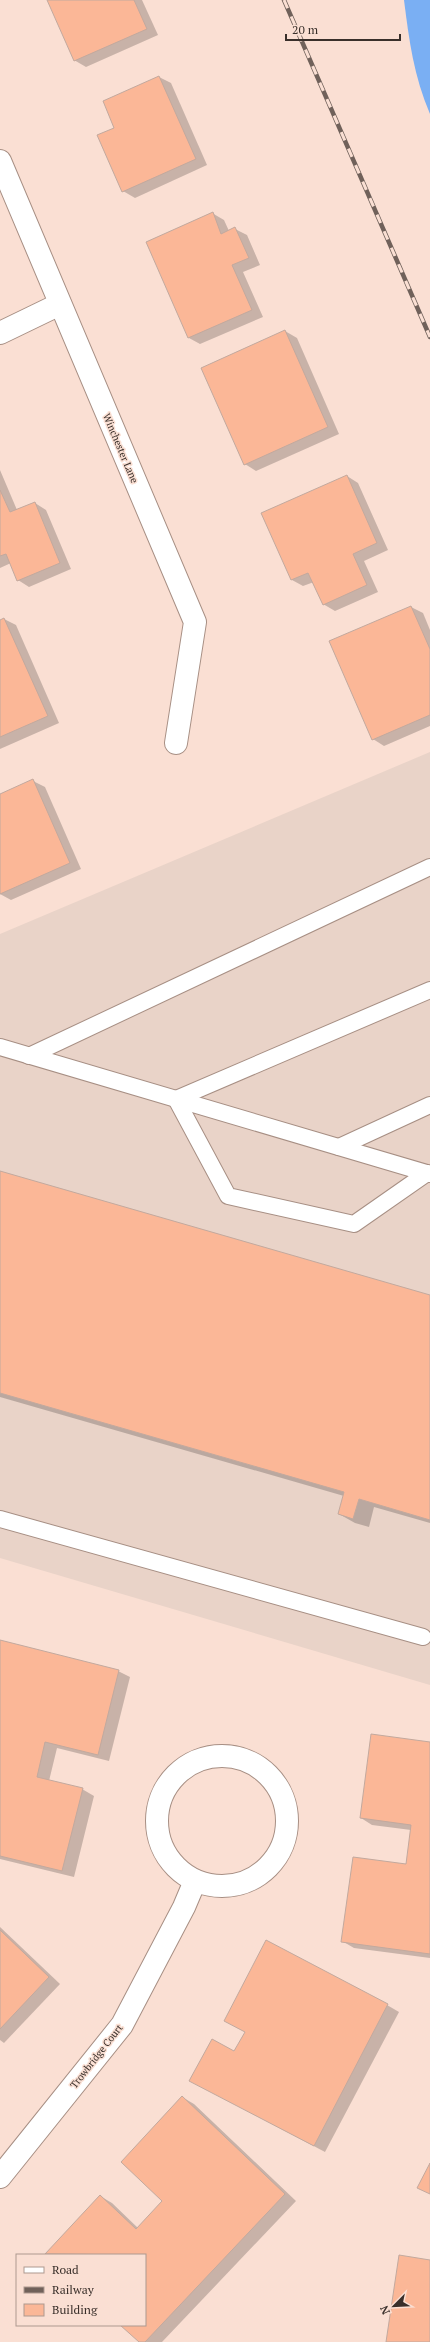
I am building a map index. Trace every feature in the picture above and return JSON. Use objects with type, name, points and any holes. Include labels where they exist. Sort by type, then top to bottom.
[{"type":"street","name":"Winchester Lane","points":[[0,161],[195,622],[176,743]]},
{"type":"street","points":[[0,333],[60,304]]},
{"type":"street","points":[[224,1755],[246,1760],[264,1771],[278,1786],[286,1806],[287,1827],[282,1847],[271,1864],[255,1878],[242,1883],[214,1886],[195,1881],[176,1868],[162,1850],[156,1828],[160,1798],[166,1785],[182,1768],[202,1758],[224,1755]]},
{"type":"street","name":"Trowbridge Court","points":[[0,2177],[122,2025],[184,1907],[195,1881]]},
{"type":"lane","points":[[29,1056],[430,867]]},
{"type":"lane","points":[[176,1099],[430,990]]},
{"type":"lane","points":[[0,1047],[429,1174]]},
{"type":"lane","points":[[176,1099],[228,1196],[354,1224],[429,1174]]},
{"type":"lane","points":[[339,1147],[430,1106]]},
{"type":"lane","points":[[0,1519],[423,1637]]},
{"type":"shaded area","points":[[430,752],[430,1685],[0,1558],[0,934]]},
{"type":"water","points":[[404,0],[430,0],[430,114],[424,100],[416,72],[410,44]]},
{"type":"building","points":[[47,0],[134,0],[147,29],[74,61]]},
{"type":"building","points":[[159,76],[196,159],[122,192],[97,135],[114,128],[103,101]]},
{"type":"building","points":[[213,212],[221,234],[235,227],[249,258],[232,265],[252,310],[188,338],[146,242]]},
{"type":"building","points":[[285,330],[328,427],[244,465],[201,368]]},
{"type":"building","points":[[347,475],[377,543],[353,554],[367,585],[323,605],[308,573],[291,580],[261,513]]},
{"type":"building","points":[[0,490],[10,512],[35,502],[60,563],[17,581],[6,554],[0,556]]},
{"type":"building","points":[[411,606],[430,649],[430,715],[372,740],[329,641]]},
{"type":"building","points":[[4,618],[48,716],[0,737],[0,620]]},
{"type":"building","points":[[33,779],[70,863],[0,894],[0,794]]},
{"type":"building","points":[[0,1171],[430,1295],[430,1520],[359,1499],[353,1519],[338,1514],[344,1492],[0,1393]]},
{"type":"building","points":[[0,1640],[119,1670],[98,1755],[45,1742],[37,1777],[83,1788],[62,1871],[0,1856]]},
{"type":"building","points":[[371,1734],[430,1742],[430,1954],[341,1942],[353,1857],[406,1864],[411,1825],[360,1818]]},
{"type":"building","points":[[0,1930],[49,1977],[0,2029]]},
{"type":"building","points":[[266,1940],[388,2004],[314,2146],[189,2081],[212,2039],[234,2051],[245,2032],[224,2021]]},
{"type":"building","points":[[182,2096],[285,2194],[145,2342],[139,2342],[121,2326],[146,2326],[146,2254],[45,2254],[100,2195],[136,2229],[162,2201],[121,2162]]},
{"type":"building","points":[[430,2163],[430,2194],[417,2188]]},
{"type":"building","points":[[399,2255],[430,2260],[430,2342],[386,2342]]},
{"type":"railway","points":[[284,0],[430,337]]}]
